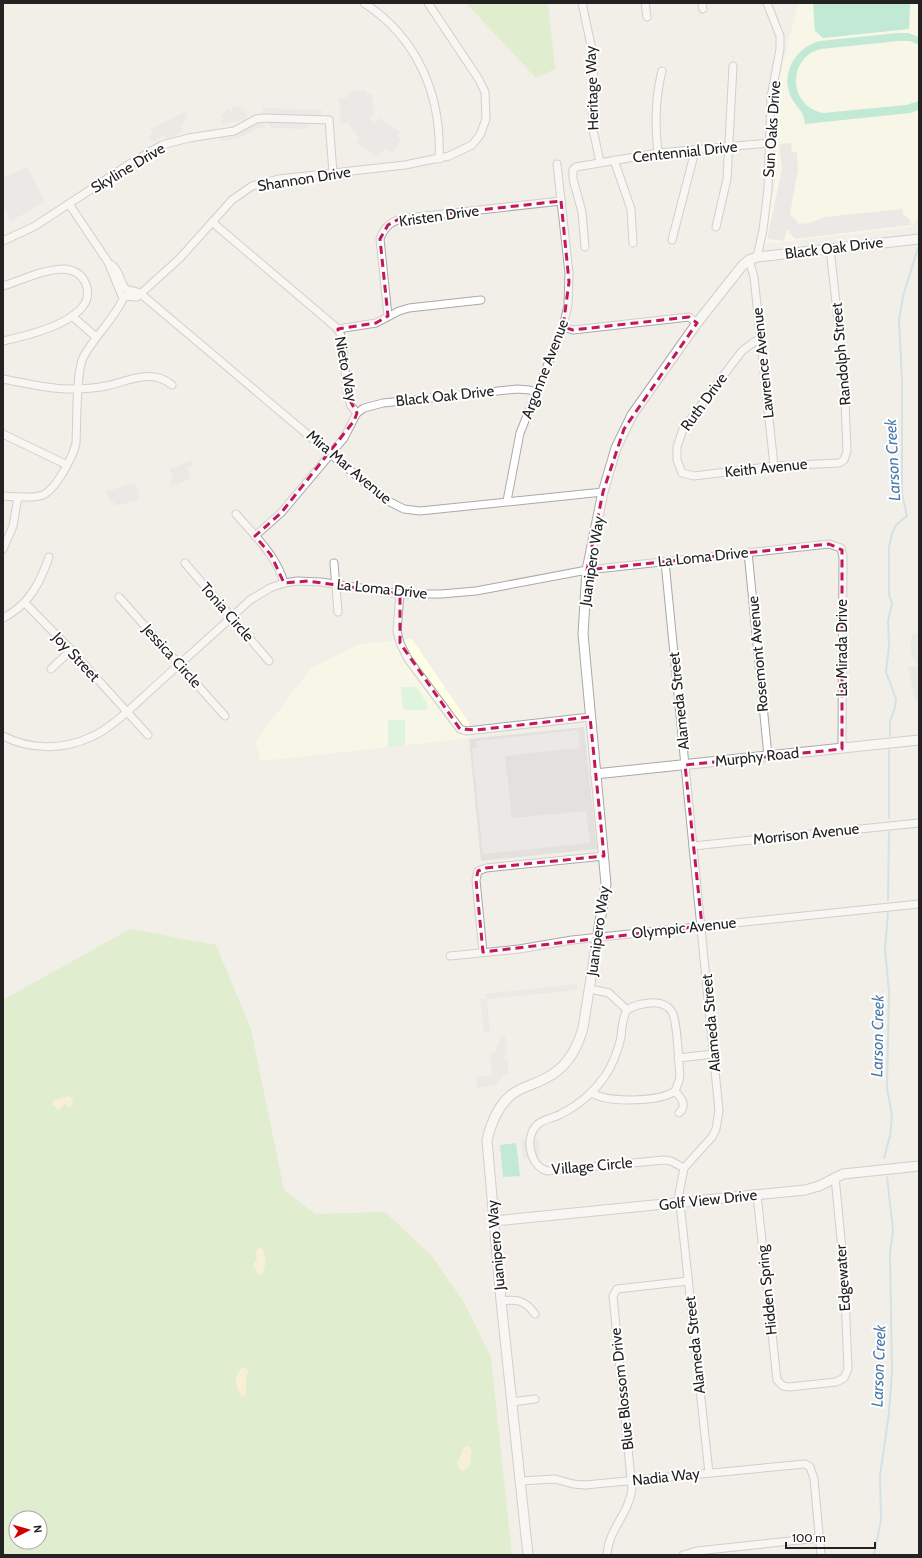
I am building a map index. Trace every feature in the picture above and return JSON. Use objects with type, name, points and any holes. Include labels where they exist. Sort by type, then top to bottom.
[{"type":"street","points":[[364,3],[391,25],[405,42],[426,76],[433,96],[437,116],[439,159]]},
{"type":"street","name":"Shannon Drive","points":[[141,294],[180,258],[232,200],[252,186],[280,179],[405,165],[439,159],[459,153],[477,140],[484,127],[486,105],[482,85],[428,3]]},
{"type":"street","name":"Heritage Way","points":[[582,3],[592,50],[594,86],[592,125],[600,162]]},
{"type":"street","points":[[644,3],[647,17]]},
{"type":"street","name":"Sun Oaks Drive","points":[[753,259],[763,230],[767,196],[771,96],[780,48],[780,36],[767,3]]},
{"type":"street","points":[[716,227],[727,179],[733,66]]},
{"type":"street","points":[[658,153],[655,123],[658,89],[662,71]]},
{"type":"street","name":"Skyline Drive","points":[[3,241],[35,226],[159,146],[189,138],[234,131],[256,119],[329,120],[333,173]]},
{"type":"street","name":"Centennial Drive","points":[[600,162],[658,153],[695,151],[770,143]]},
{"type":"street","points":[[672,240],[695,151]]},
{"type":"street","points":[[614,160],[631,209],[633,244]]},
{"type":"street","points":[[585,247],[582,212],[573,179],[574,170],[580,165],[600,162]]},
{"type":"street","name":"Argonne Avenue","points":[[507,501],[520,433],[535,392],[563,327],[568,305],[569,282],[557,164]]},
{"type":"street","name":"Kristen Drive","points":[[388,316],[380,248],[382,234],[392,222],[407,218],[561,201]]},
{"type":"street","name":"Mira Mar Avenue","points":[[69,204],[108,262],[124,297]]},
{"type":"street","name":"Nieto Way","points":[[212,222],[338,329],[341,336],[348,397],[351,406],[357,413],[349,431],[281,513],[255,536]]},
{"type":"street","name":"Black Oak Drive","points":[[753,259],[830,248],[919,238]]},
{"type":"street","name":"Randolph Street","points":[[830,248],[844,376],[847,452],[844,460]]},
{"type":"street","name":"Juanipero Way","points":[[528,1555],[486,1144],[494,1116],[510,1096],[527,1086],[554,1074],[569,1059],[580,1040],[590,989],[605,890],[604,856],[583,634],[587,570],[603,492],[616,448],[628,422],[698,324],[734,276],[753,259]]},
{"type":"street","name":"Lawrence Avenue","points":[[753,259],[774,466]]},
{"type":"street","name":"Mira Mar Avenue","points":[[108,262],[120,274],[125,288],[128,290],[137,290],[331,452],[384,499],[404,510],[437,510],[507,501],[603,492]]},
{"type":"street","points":[[3,286],[60,269],[71,270],[80,275],[86,283],[86,296],[83,305],[72,316],[42,331],[3,340]]},
{"type":"street","points":[[3,496],[38,496],[45,494],[54,485],[67,465],[76,443],[80,364],[96,337],[116,312],[124,297],[137,297],[141,294]]},
{"type":"street","points":[[338,329],[376,323],[388,316],[409,308],[481,300]]},
{"type":"street","points":[[72,316],[96,337]]},
{"type":"street","points":[[563,327],[573,330],[689,317],[698,324]]},
{"type":"street","name":"Ruth Drive","points":[[688,475],[682,473],[677,460],[677,448],[683,429],[742,350],[760,339]]},
{"type":"street","points":[[3,379],[50,388],[79,389],[104,386],[150,376],[162,378],[172,385]]},
{"type":"street","name":"Black Oak Drive","points":[[357,413],[364,408],[383,403],[517,389],[535,392]]},
{"type":"street","points":[[3,434],[67,465]]},
{"type":"street","name":"Keith Avenue","points":[[688,475],[774,466],[839,463],[844,460]]},
{"type":"street","points":[[3,549],[14,526],[18,496]]},
{"type":"street","points":[[236,514],[274,560],[284,583]]},
{"type":"street","name":"La Loma Drive","points":[[3,736],[20,743],[40,747],[68,745],[92,737],[126,712],[260,593],[284,583],[308,581],[400,594],[441,594],[476,591],[587,570],[829,544],[841,548]]},
{"type":"street","name":"La Mirada Drive","points":[[841,548],[842,749]]},
{"type":"street","name":"Rosemont Avenue","points":[[748,552],[768,756]]},
{"type":"street","points":[[3,618],[24,603],[38,585],[49,557]]},
{"type":"street","name":"Alameda Street","points":[[665,562],[719,1104],[718,1120],[712,1137],[684,1168],[680,1184],[680,1203],[709,1473]]},
{"type":"street","name":"Tonia Circle","points":[[185,563],[269,661]]},
{"type":"street","points":[[334,563],[338,612]]},
{"type":"street","points":[[400,594],[398,631],[400,643],[408,659],[460,729],[471,731],[590,717]]},
{"type":"street","name":"Jessica Circle","points":[[118,597],[180,664],[225,716]]},
{"type":"street","name":"Joy Street","points":[[24,603],[71,650],[148,736]]},
{"type":"street","points":[[51,669],[71,650]]},
{"type":"street","name":"Murphy Road","points":[[596,774],[919,740]]},
{"type":"street","name":"Morrison Avenue","points":[[693,846],[919,823]]},
{"type":"street","points":[[483,952],[476,880],[478,871],[486,868],[604,856]]},
{"type":"street","name":"Olympic Avenue","points":[[450,956],[598,937],[919,904]]},
{"type":"street","points":[[590,989],[609,993],[627,1010],[639,1004],[652,1003],[664,1004],[668,1007],[674,1017],[679,1081],[675,1091],[662,1097],[626,1100],[602,1098],[592,1093]]},
{"type":"street","name":"Village Circle","points":[[627,1010],[614,1058],[604,1077],[592,1093],[570,1109],[537,1125],[530,1139],[532,1157],[542,1170],[552,1171],[664,1160],[671,1161],[684,1168]]},
{"type":"street","points":[[678,1058],[714,1054]]},
{"type":"street","points":[[675,1091],[684,1103],[679,1114]]},
{"type":"street","name":"Golf View Drive","points":[[494,1222],[812,1189],[835,1177],[850,1173],[919,1166]]},
{"type":"street","name":"Edgewater","points":[[779,1384],[789,1387],[836,1382],[844,1378],[848,1369],[845,1276],[835,1177]]},
{"type":"street","name":"Hidden Spring","points":[[757,1195],[775,1375],[779,1384]]},
{"type":"street","name":"Blue Blossom Drive","points":[[607,1555],[607,1546],[612,1534],[625,1513],[631,1498],[632,1480],[613,1296],[617,1289],[688,1281]]},
{"type":"street","points":[[501,1301],[524,1301],[535,1314]]},
{"type":"street","points":[[512,1402],[535,1399]]},
{"type":"street","name":"Nadia Way","points":[[520,1481],[555,1479],[578,1485],[805,1464],[810,1467],[814,1479],[819,1538]]},
{"type":"street","points":[[684,1555],[696,1551],[819,1538],[821,1555]]},
{"type":"highlighted area","points":[[561,201],[569,282],[563,327],[573,330],[689,317],[697,323],[624,429],[603,492],[587,570],[829,544],[842,550],[842,749],[685,765],[702,926],[483,952],[476,880],[478,871],[486,868],[604,856],[590,717],[476,730],[460,729],[400,643],[400,594],[308,581],[284,583],[271,555],[255,536],[281,513],[354,421],[357,413],[348,397],[338,329],[376,323],[388,316],[380,239],[388,225],[399,219]]},
{"type":"shaded area","points":[[798,3],[919,3],[919,213],[912,227],[764,244],[775,181],[774,102]]},
{"type":"shaded area","points":[[366,90],[367,95],[372,94],[374,116],[370,119],[376,123],[379,118],[400,132],[397,136],[401,139],[392,153],[388,150],[383,150],[377,157],[356,143],[359,138],[348,123],[341,124],[340,109],[345,108],[340,108],[338,98],[348,97],[348,92]]},
{"type":"shaded area","points":[[232,107],[241,107],[241,112],[245,110],[248,116],[240,121],[227,123],[224,126],[221,122],[224,119],[221,115],[229,109],[232,112]]},
{"type":"shaded area","points":[[263,108],[322,110],[321,115],[306,129],[271,128],[263,114]]},
{"type":"shaded area","points":[[184,112],[187,117],[181,127],[183,132],[167,139],[165,135],[152,142],[149,135],[153,133],[151,129]]},
{"type":"shaded area","points":[[262,122],[265,126],[264,128],[256,129],[240,138],[220,142],[219,135]]},
{"type":"shaded area","points":[[791,143],[792,152],[797,152],[798,169],[790,214],[799,224],[809,223],[824,217],[903,209],[903,214],[911,221],[911,225],[795,239],[787,229],[784,241],[767,239],[782,169],[779,144]]},
{"type":"shaded area","points":[[159,151],[163,155],[137,170],[132,167]]},
{"type":"shaded area","points":[[27,167],[45,202],[11,221],[3,205],[3,178]]},
{"type":"shaded area","points":[[192,460],[194,465],[187,468],[191,479],[172,486],[170,480],[173,479],[169,469]]},
{"type":"shaded area","points":[[135,482],[139,496],[138,500],[116,506],[114,502],[110,503],[106,492]]},
{"type":"shaded area","points":[[919,633],[919,643],[917,645],[917,654],[919,652],[918,665],[911,654],[911,641],[912,634]]},
{"type":"shaded area","points":[[412,639],[469,723],[471,738],[261,761],[255,742],[311,668],[360,644]]},
{"type":"shaded area","points":[[919,666],[919,701],[915,701],[908,667]]},
{"type":"shaded area","points":[[584,727],[597,849],[481,861],[469,739]]},
{"type":"shaded area","points":[[578,730],[580,748],[505,756],[512,818],[586,811],[590,843],[483,854],[472,748],[477,747],[476,741]]},
{"type":"shaded area","points":[[577,984],[577,990],[487,999],[490,1033],[484,1033],[480,999],[486,999],[486,994],[510,991],[512,996],[511,991]]},
{"type":"shaded area","points":[[505,1036],[507,1055],[503,1056],[503,1058],[507,1057],[509,1074],[504,1075],[494,1086],[477,1088],[476,1076],[491,1075],[490,1053],[495,1052],[501,1037]]},
{"type":"shaded area","points":[[539,1139],[540,1156],[523,1158],[521,1140]]},
{"type":"green space","points":[[466,3],[548,3],[555,69],[536,78]]},
{"type":"green space","points":[[813,3],[910,3],[909,29],[823,38],[815,31]]},
{"type":"green space","points":[[908,33],[919,37],[919,45],[910,41],[899,41],[821,49],[810,54],[802,61],[797,71],[796,81],[798,92],[803,101],[811,109],[823,113],[906,105],[919,101],[919,110],[910,113],[805,124],[802,112],[793,101],[788,88],[789,70],[797,55],[811,44],[820,41]]},
{"type":"green space","points":[[401,687],[416,687],[427,703],[427,710],[405,710],[402,706]]},
{"type":"green space","points":[[388,720],[405,720],[405,745],[388,747]]},
{"type":"green space","points":[[130,929],[216,945],[251,1029],[284,1190],[315,1214],[385,1212],[432,1256],[465,1304],[491,1358],[512,1555],[3,1555],[3,1000]]},
{"type":"green space","points":[[516,1143],[520,1176],[503,1177],[500,1145]]},
{"type":"sand","points":[[68,1096],[73,1099],[72,1106],[68,1107],[65,1104],[58,1110],[52,1104],[54,1100]]},
{"type":"sand","points":[[259,1247],[262,1248],[265,1258],[265,1266],[260,1275],[257,1273],[253,1264],[257,1259],[256,1251]]},
{"type":"sand","points":[[245,1367],[248,1371],[246,1380],[246,1394],[242,1397],[235,1380],[241,1368]]},
{"type":"sand","points":[[468,1446],[471,1448],[472,1453],[470,1455],[471,1460],[468,1468],[461,1471],[457,1464],[464,1447]]},
{"type":"waterway","name":"Larson Creek","points":[[890,736],[890,721],[896,699],[886,672],[889,645],[888,621],[892,603],[889,595],[889,547],[896,525],[907,516],[902,494],[902,380],[899,320],[903,296],[918,248]]},
{"type":"waterway","name":"Larson Creek","points":[[889,750],[889,818]]},
{"type":"waterway","name":"Larson Creek","points":[[888,900],[889,832]]},
{"type":"waterway","name":"Larson Creek","points":[[884,1158],[890,1136],[892,1116],[887,1088],[889,992],[885,949],[888,913]]},
{"type":"waterway","name":"Larson Creek","points":[[874,1555],[881,1520],[880,1476],[889,1413],[892,1371],[890,1253],[893,1230],[887,1177]]}]
